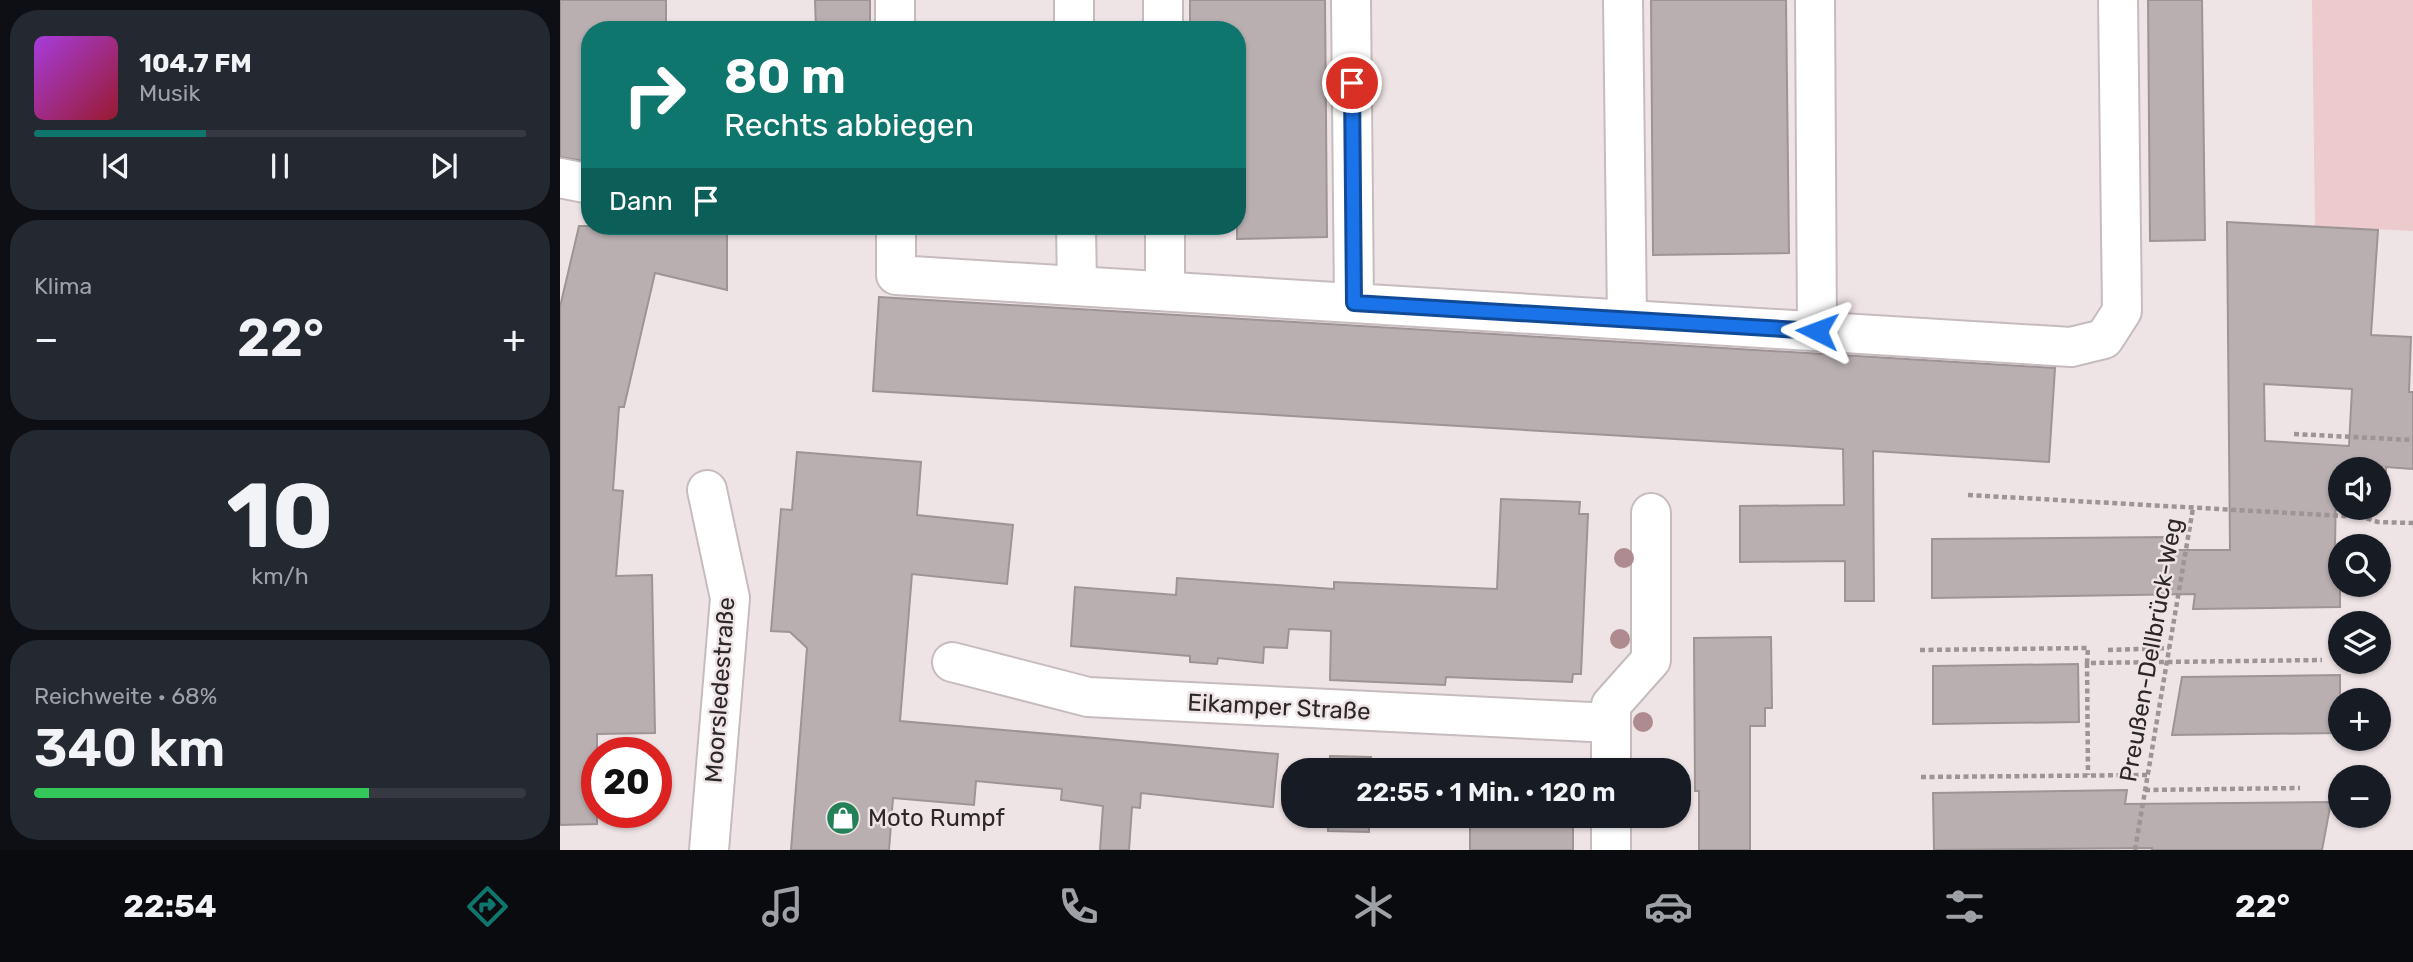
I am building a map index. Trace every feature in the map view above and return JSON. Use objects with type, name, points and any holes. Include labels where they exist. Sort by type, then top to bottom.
[{"type":"street","points":[[895,0],[895,21]]},
{"type":"street","points":[[1074,0],[1074,21]]},
{"type":"street","points":[[1163,0],[1163,21]]},
{"type":"street","points":[[1351,0],[1354,303]]},
{"type":"street","points":[[1623,0],[1627,320]]},
{"type":"street","points":[[1815,0],[1817,331]]},
{"type":"street","points":[[896,235],[896,275],[2071,346],[2104,339],[2122,311],[2119,0]]},
{"type":"street","points":[[560,178],[581,182]]},
{"type":"street","points":[[1076,235],[1077,286]]},
{"type":"street","points":[[1165,235],[1165,291]]},
{"type":"street","name":"Moorsledestraße","points":[[707,491],[730,598],[709,850]]},
{"type":"street","points":[[1611,758],[1611,705],[1651,660],[1651,513]]},
{"type":"street","name":"Eikamper Straße","points":[[952,662],[1087,697],[1611,723]]},
{"type":"street","points":[[1611,828],[1611,850]]},
{"type":"path","points":[[2294,434],[2413,440]]},
{"type":"path","points":[[1968,495],[2193,508]]},
{"type":"path","name":"Preußen-Dellbrück-Weg","points":[[2135,850],[2193,508],[2362,517],[2378,522],[2413,523]]},
{"type":"path","points":[[1920,650],[2088,648],[2088,775]]},
{"type":"path","points":[[2108,650],[2169,648]]},
{"type":"path","points":[[2087,663],[2322,660]]},
{"type":"path","points":[[1921,777],[2148,775]]},
{"type":"path","points":[[2145,790],[2300,788]]},
{"type":"shaded area","points":[[2312,0],[2413,0],[2413,231],[2315,226]]},
{"type":"building","points":[[560,0],[666,0],[666,21],[581,21],[581,160],[560,157]]},
{"type":"building","points":[[815,0],[870,0],[870,21],[816,21]]},
{"type":"building","points":[[1190,0],[1325,0],[1327,237],[1237,239],[1237,235],[1246,235],[1246,21],[1190,21]]},
{"type":"building","points":[[1651,0],[1786,0],[1789,253],[1653,255]]},
{"type":"building","points":[[2148,0],[2202,0],[2205,240],[2150,241]]},
{"type":"building","points":[[2227,222],[2378,230],[2371,335],[2411,337],[2409,392],[2413,392],[2413,469],[2391,467],[2391,457],[2328,457],[2328,520],[2335,520],[2335,534],[2328,534],[2328,597],[2340,597],[2340,607],[2193,609],[2195,594],[1932,598],[1932,539],[2170,537],[2168,550],[2230,550]],"holes":[[[2264,384],[2352,389],[2349,446],[2265,441]]]},
{"type":"building","points":[[579,226],[581,235],[727,235],[727,290],[655,273],[624,407],[619,407],[613,490],[623,491],[616,576],[652,575],[655,733],[597,734],[597,737],[581,737],[581,824],[560,825],[560,307]]},
{"type":"building","points":[[879,297],[2055,368],[2049,462],[1873,451],[1874,601],[1845,601],[1845,561],[1740,562],[1740,506],[1844,505],[1843,449],[873,391]]},
{"type":"building","points":[[797,452],[921,462],[917,515],[1013,525],[1007,584],[912,574],[900,721],[1278,754],[1273,807],[1141,793],[1140,808],[1132,807],[1129,850],[1100,850],[1103,806],[1061,800],[1062,789],[976,781],[974,805],[893,798],[889,850],[791,850],[807,648],[790,632],[771,631],[781,509],[792,510]]},
{"type":"building","points":[[1501,499],[1580,502],[1579,514],[1588,514],[1581,674],[1573,674],[1572,682],[1446,677],[1445,685],[1330,680],[1331,631],[1289,629],[1287,648],[1264,647],[1263,663],[1218,658],[1217,664],[1190,662],[1190,656],[1071,646],[1075,587],[1176,595],[1177,578],[1334,589],[1334,582],[1497,589]]},
{"type":"building","points":[[1771,637],[1772,708],[1765,708],[1765,726],[1750,726],[1750,850],[1699,850],[1699,791],[1695,791],[1694,638]]},
{"type":"building","points":[[2078,664],[2079,722],[1933,724],[1933,666]]},
{"type":"building","points":[[2340,675],[2340,688],[2328,688],[2328,733],[2172,735],[2182,677]]},
{"type":"building","points":[[1330,756],[1371,757],[1371,758]]},
{"type":"building","points":[[2127,790],[2125,804],[2328,802],[2328,818],[2322,850],[1934,850],[1933,793]]},
{"type":"building","points":[[1328,828],[1369,828],[1369,832],[1328,831]]},
{"type":"building","points":[[1470,828],[1573,828],[1573,850],[1470,850]]},
{"type":"place","name":"Moto Rumpf","points":[[843,818]]},
{"type":"route","points":[[1352,83],[1354,303],[1817,331]]}]
